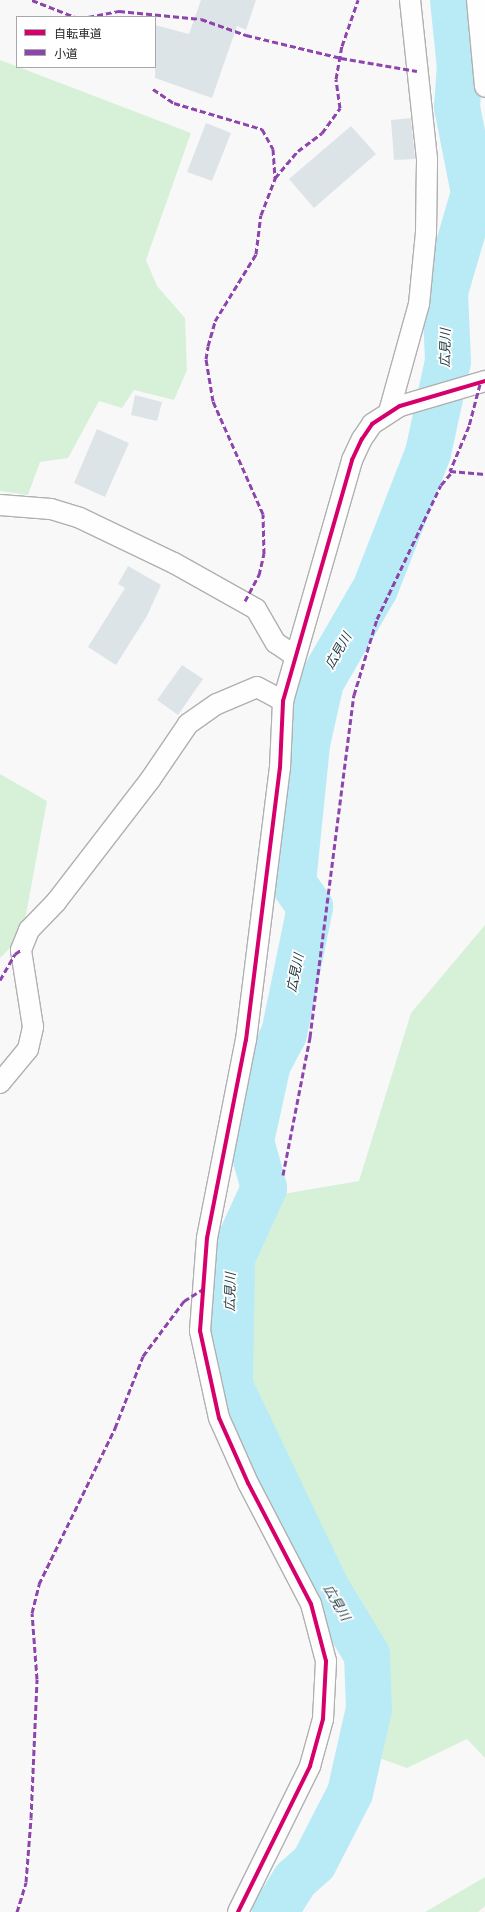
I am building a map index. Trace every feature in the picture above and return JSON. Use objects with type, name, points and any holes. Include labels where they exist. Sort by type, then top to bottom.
[{"type":"street","points":[[395,409],[419,304],[426,233],[427,159],[410,0]]},
{"type":"street","points":[[477,0],[485,86]]},
{"type":"street","points":[[238,1912],[310,1766],[323,1719],[326,1661],[312,1604],[248,1483],[219,1418],[200,1331],[207,1238],[246,1040],[280,768],[282,701],[352,460],[372,424],[395,409],[478,384]]},
{"type":"street","points":[[0,505],[52,509],[80,518],[174,563],[256,609],[276,643],[296,656]]},
{"type":"street","points":[[0,1083],[28,1049],[33,1027],[22,950],[29,930],[56,902],[145,786],[188,724],[217,704],[257,687],[282,701]]},
{"type":"green space","points":[[0,60],[16,66],[16,68],[21,68],[191,133],[146,260],[157,286],[185,318],[187,370],[174,400],[134,390],[122,408],[99,401],[68,458],[40,462],[28,495],[0,491]]},
{"type":"green space","points":[[0,774],[47,801],[22,936],[0,958]]},
{"type":"green space","points":[[485,925],[485,1758],[467,1739],[407,1768],[379,1758],[383,1686],[372,1636],[247,1389],[243,1269],[277,1195],[359,1181],[411,1013]]},
{"type":"green space","points":[[485,1877],[485,1906],[478,1912],[425,1912]]},
{"type":"building","points":[[201,0],[256,0],[246,30],[237,26],[212,98],[155,78],[156,25],[189,34]]},
{"type":"building","points":[[411,118],[415,159],[394,160],[391,120]]},
{"type":"building","points":[[206,123],[231,133],[212,181],[187,172]]},
{"type":"building","points":[[351,126],[376,154],[314,208],[289,179]]},
{"type":"building","points":[[135,395],[162,402],[157,421],[131,415]]},
{"type":"building","points":[[97,429],[129,443],[105,497],[74,483]]},
{"type":"building","points":[[128,566],[161,585],[147,616],[116,665],[88,647],[125,588],[118,584]]},
{"type":"building","points":[[182,665],[203,679],[178,715],[157,700]]},
{"type":"waterway","name":"広見川","points":[[275,1912],[295,1880],[314,1863],[350,1793],[369,1709],[367,1655],[326,1587],[230,1386],[232,1258],[264,1188],[251,1141],[268,1064],[284,1034],[310,907],[293,883],[307,744],[321,682],[375,589],[428,453],[448,361],[445,292],[474,193],[457,107],[460,68],[453,0]]},
{"type":"marked path","points":[[32,0],[72,16]]},
{"type":"marked path","points":[[245,601],[259,575],[264,554],[263,514],[213,401],[206,359],[208,346],[215,321],[256,254],[261,215],[275,178],[298,151],[322,133],[340,108],[336,79],[342,46],[358,0]]},
{"type":"marked path","points":[[93,16],[119,11],[201,19],[246,35],[341,58],[417,71]]},
{"type":"marked path","points":[[153,89],[174,103],[262,129],[273,149],[275,178]]},
{"type":"marked path","points":[[480,384],[469,426],[450,471],[485,474]]},
{"type":"marked path","points":[[283,1175],[310,1037],[354,695],[377,619],[441,485],[452,472]]},
{"type":"marked path","points":[[0,980],[15,954],[21,950]]},
{"type":"marked path","points":[[17,1912],[26,1882],[31,1818],[37,1679],[32,1613],[39,1584],[115,1428],[143,1356],[184,1301],[203,1289]]},
{"type":"cycle path","points":[[238,1912],[310,1766],[323,1719],[326,1661],[311,1604],[248,1483],[219,1418],[200,1331],[207,1238],[246,1040],[280,768],[283,701],[352,460],[362,439],[372,424],[400,406],[485,381]]}]
